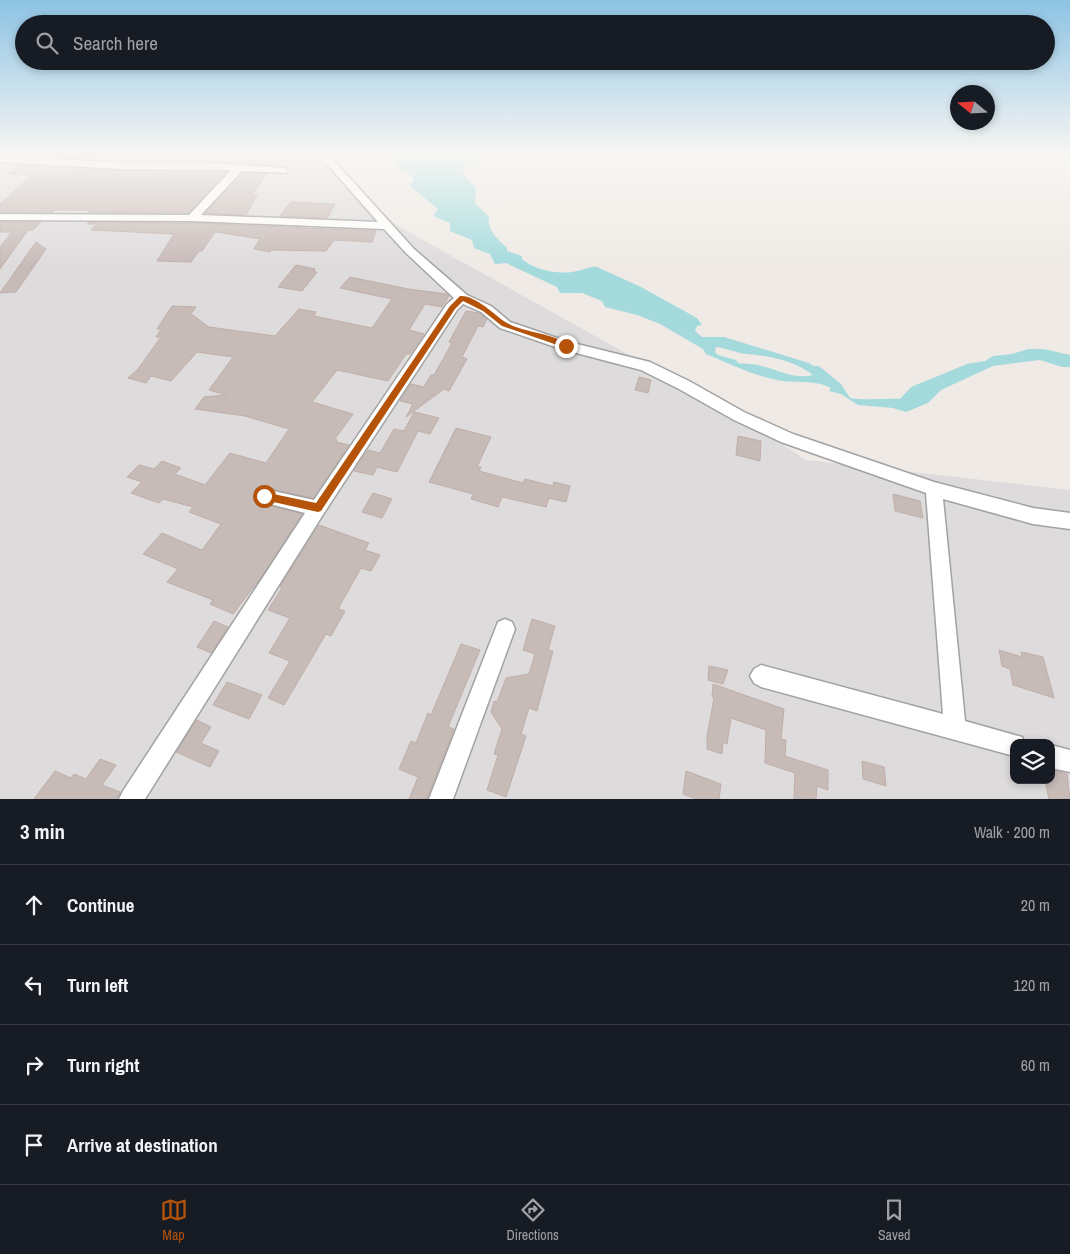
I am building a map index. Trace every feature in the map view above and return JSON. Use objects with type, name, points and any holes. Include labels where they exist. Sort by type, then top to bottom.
[{"type":"street","points":[[192,218],[216,192]]},
{"type":"street","points":[[358,192],[410,250],[462,298],[486,309],[505,325],[566,346],[644,366],[684,385],[739,416],[787,438],[934,489],[1033,516],[1070,521]]},
{"type":"street","points":[[0,217],[192,218],[389,226]]},
{"type":"street","points":[[131,799],[318,508],[448,313],[462,298]]},
{"type":"street","points":[[934,489],[955,728]]},
{"type":"street","points":[[264,496],[318,508]]},
{"type":"street","points":[[441,799],[504,629]]},
{"type":"street","points":[[761,676],[1010,744]]},
{"type":"street","points":[[1055,757],[1070,761]]},
{"type":"shaded area","points":[[0,192],[364,192],[396,225],[735,414],[806,460],[1070,490],[1070,799],[0,799]]},
{"type":"water","points":[[418,192],[476,192],[475,203],[489,217],[491,230],[496,238],[507,248],[507,251],[522,256],[522,259],[528,263],[541,269],[556,272],[580,271],[597,267],[641,287],[697,318],[702,325],[697,326],[695,331],[702,337],[724,337],[819,366],[841,384],[850,398],[900,399],[911,387],[967,364],[985,361],[993,356],[1012,354],[1028,349],[1044,349],[1070,355],[1070,367],[1062,367],[1040,360],[993,366],[941,390],[928,403],[906,412],[893,408],[858,405],[841,394],[829,391],[831,388],[825,385],[777,380],[741,369],[706,354],[703,349],[660,324],[637,315],[605,307],[602,301],[582,293],[560,293],[557,287],[506,263],[495,264],[490,254],[474,248],[472,240],[450,231],[450,223],[433,216],[438,209]],"holes":[[[716,347],[790,362],[813,375],[797,376],[758,365],[738,363],[736,360],[718,355],[715,352]]]},
{"type":"building","points":[[13,192],[208,192],[188,213],[88,212],[90,210],[0,212],[0,204]]},
{"type":"building","points":[[225,192],[254,192],[252,195],[257,195],[246,215],[205,213]]},
{"type":"building","points":[[291,202],[335,204],[327,218],[280,216]]},
{"type":"building","points":[[0,222],[41,222],[33,230],[28,230],[0,269],[0,247],[12,232],[0,232]]},
{"type":"building","points":[[89,222],[192,223],[376,231],[372,242],[334,240],[326,251],[270,250],[270,252],[254,249],[260,239],[217,232],[214,233],[202,251],[199,251],[191,262],[157,261],[174,234],[91,230],[97,224],[87,224]]},
{"type":"building","points":[[36,242],[46,249],[16,292],[0,293]]},
{"type":"building","points":[[296,265],[315,269],[314,272],[317,272],[302,291],[278,287]]},
{"type":"building","points":[[350,277],[408,289],[447,294],[449,296],[442,307],[425,304],[409,330],[424,334],[410,354],[406,354],[388,381],[337,370],[312,402],[353,414],[335,439],[337,440],[336,442],[349,445],[313,498],[264,487],[256,490],[253,497],[258,503],[302,514],[260,579],[233,614],[210,604],[213,600],[167,582],[178,569],[143,554],[162,533],[202,550],[221,524],[189,512],[193,507],[163,499],[159,503],[131,493],[142,482],[127,477],[139,465],[154,469],[162,461],[181,468],[175,474],[205,485],[230,453],[266,463],[289,429],[245,416],[195,409],[204,397],[226,395],[209,390],[233,357],[197,352],[171,381],[151,376],[146,383],[128,378],[138,369],[161,337],[156,337],[161,329],[157,329],[172,306],[196,307],[191,314],[209,327],[275,336],[299,309],[316,312],[314,316],[372,328],[392,299],[340,288]]},
{"type":"building","points":[[466,311],[479,313],[487,319],[483,327],[478,326],[462,357],[467,359],[449,391],[444,389],[406,417],[413,404],[400,401],[411,384],[424,387],[431,375],[434,375],[452,343],[449,342]]},
{"type":"building","points":[[639,377],[651,380],[648,393],[635,390]]},
{"type":"building","points":[[414,412],[439,418],[430,434],[418,431],[397,472],[377,467],[373,475],[354,471],[368,450],[380,453],[394,429],[404,431]]},
{"type":"building","points":[[456,428],[491,437],[477,467],[481,467],[479,471],[523,483],[525,479],[553,486],[554,482],[570,486],[566,502],[549,498],[546,507],[502,497],[498,507],[471,499],[473,494],[429,482]]},
{"type":"building","points":[[738,436],[761,441],[760,461],[736,455]]},
{"type":"building","points":[[373,493],[392,499],[382,518],[362,512]]},
{"type":"building","points":[[893,494],[920,501],[923,518],[895,511]]},
{"type":"building","points":[[319,525],[369,543],[365,550],[380,555],[371,571],[361,568],[338,609],[345,611],[331,636],[326,634],[284,705],[268,698],[290,661],[269,653],[290,618],[268,610],[282,588],[280,587]]},
{"type":"building","points":[[532,619],[555,626],[548,650],[553,651],[537,711],[529,708],[521,734],[526,736],[506,797],[487,790],[498,755],[494,754],[502,729],[491,712],[494,701],[497,702],[506,678],[529,674],[535,654],[523,650]]},
{"type":"building","points":[[214,621],[228,627],[211,653],[197,647]]},
{"type":"building","points":[[461,644],[480,650],[448,727],[454,729],[427,799],[409,799],[418,777],[399,769],[411,741],[416,743],[428,713],[431,715]]},
{"type":"building","points":[[999,650],[1022,657],[1021,652],[1043,657],[1054,698],[1013,685],[1010,669],[1002,666]]},
{"type":"building","points":[[709,666],[728,670],[723,684],[708,680]]},
{"type":"building","points":[[227,682],[262,695],[249,719],[213,705]]},
{"type":"building","points":[[713,684],[784,709],[781,739],[786,740],[785,756],[828,770],[828,790],[817,786],[816,799],[794,799],[795,773],[765,763],[766,730],[731,718],[727,744],[723,742],[722,754],[707,749],[707,736],[714,698],[712,697]]},
{"type":"building","points":[[197,720],[211,727],[201,743],[219,751],[210,767],[176,752]]},
{"type":"building","points":[[100,759],[116,765],[102,785],[120,792],[117,799],[34,799],[55,771],[71,778],[74,774],[86,779]]},
{"type":"building","points":[[862,761],[884,767],[886,786],[863,779]]},
{"type":"building","points":[[686,771],[721,784],[719,799],[696,799],[683,794]]},
{"type":"building","points":[[1055,771],[1067,774],[1070,799],[1049,799],[1046,784],[1055,784]]},
{"type":"route","points":[[264,496],[318,508],[452,307],[462,298],[486,309],[505,325],[566,346]]}]
